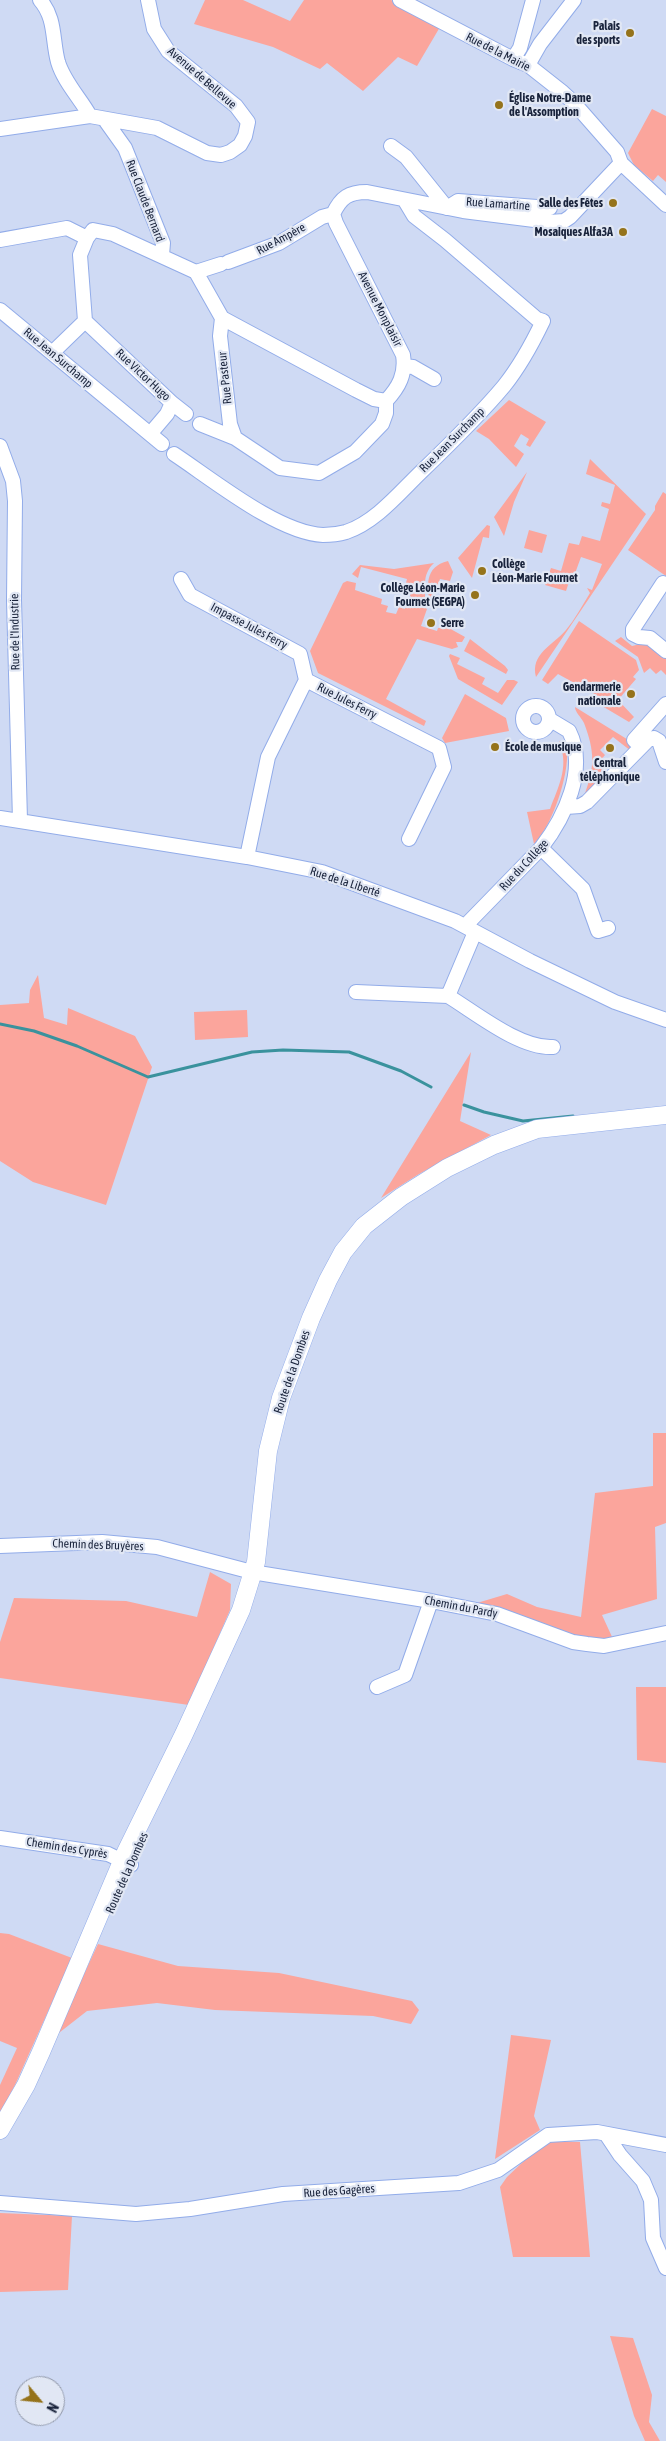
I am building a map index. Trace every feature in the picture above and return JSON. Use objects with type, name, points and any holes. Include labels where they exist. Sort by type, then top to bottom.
[{"type":"main road","name":"Route de la Dombes","points":[[0,2130],[26,2085],[61,2007],[86,1965],[127,1862],[241,1610],[260,1539],[268,1451],[281,1398],[315,1310],[343,1252],[364,1226],[379,1213],[425,1181],[494,1145],[537,1129],[553,1126],[666,1115]]},
{"type":"main road","points":[[0,2146],[26,2085]]},
{"type":"street","points":[[40,0],[46,7],[53,27],[58,63],[70,86],[90,116]]},
{"type":"street","name":"Avenue de Bellevue","points":[[0,130],[90,116],[158,128],[207,153],[220,155],[230,152],[240,145],[245,136],[248,122],[236,106],[168,51],[154,29],[148,0]]},
{"type":"street","name":"Rue de la Mairie","points":[[400,0],[516,54],[574,103],[617,152],[620,163],[666,205]]},
{"type":"street","points":[[516,54],[533,0]]},
{"type":"street","points":[[528,65],[540,44],[574,0]]},
{"type":"street","name":"Rue Claude Bernard","points":[[105,120],[125,148],[163,243],[162,255]]},
{"type":"street","points":[[125,148],[135,134],[147,127]]},
{"type":"street","points":[[391,146],[406,156],[448,208]]},
{"type":"street","points":[[333,214],[346,195],[355,192],[367,192],[448,208],[550,222],[564,222],[620,163]]},
{"type":"street","name":"Rue Jean Surchamp","points":[[174,454],[244,501],[293,528],[324,535],[339,534],[362,524],[388,504],[481,412],[504,385],[529,349],[543,321],[538,319],[446,240],[414,216],[405,201]]},
{"type":"street","name":"Rue Lamartine","points":[[448,208],[458,201],[550,208]]},
{"type":"street","name":"Rue Ampère","points":[[196,272],[260,252],[322,217],[333,214]]},
{"type":"street","name":"Avenue Monplaisir","points":[[333,214],[336,224],[403,354],[404,366]]},
{"type":"street","points":[[0,240],[67,228],[86,238]]},
{"type":"street","points":[[52,353],[85,321],[80,255],[86,238],[93,230],[113,234],[196,272],[222,318],[356,390],[374,399],[386,401]]},
{"type":"street","name":"Rue Jean Surchamp","points":[[0,310],[162,444]]},
{"type":"street","name":"Rue Pasteur","points":[[222,318],[221,345],[230,424],[235,438]]},
{"type":"street","name":"Rue Victor Hugo","points":[[85,321],[172,403],[167,414],[150,434]]},
{"type":"street","points":[[200,424],[235,438],[280,468],[319,474],[354,452],[382,424],[386,413],[386,401],[401,380],[404,366],[413,367],[434,379]]},
{"type":"street","points":[[172,403],[186,414]]},
{"type":"street","name":"Rue de l'Industrie","points":[[0,446],[13,482],[15,501],[14,600],[20,820]]},
{"type":"street","name":"Impasse Jules Ferry","points":[[181,579],[190,595],[300,654],[306,680]]},
{"type":"street","points":[[662,583],[633,629],[633,634],[639,638],[650,638],[666,652]]},
{"type":"street","name":"Rue Jules Ferry","points":[[247,856],[268,757],[306,680],[439,748],[444,767],[409,839]]},
{"type":"street","points":[[641,747],[634,740],[666,704]]},
{"type":"street","name":"Rue du Collège","points":[[470,929],[541,848],[550,836],[566,806],[574,780],[576,764],[575,747],[569,730],[549,719]]},
{"type":"street","points":[[566,806],[580,806],[587,802],[641,747],[654,738],[659,740],[666,762]]},
{"type":"street","name":"Rue de la Liberté","points":[[0,818],[247,856],[322,872],[470,929],[615,1002],[666,1020]]},
{"type":"street","points":[[541,848],[583,889],[598,931],[608,928]]},
{"type":"street","points":[[575,904],[583,889]]},
{"type":"street","points":[[448,996],[470,929]]},
{"type":"street","points":[[356,992],[448,996],[514,1036],[539,1048],[553,1047]]},
{"type":"street","name":"Chemin des Bruyères","points":[[0,1546],[102,1542],[136,1544],[173,1550],[252,1572]]},
{"type":"street","name":"Chemin du Pardy","points":[[252,1572],[431,1601],[497,1614],[573,1642],[604,1646],[666,1633]]},
{"type":"street","points":[[377,1687],[405,1675],[431,1601]]},
{"type":"street","name":"Chemin des Cyprès","points":[[0,1838],[100,1852],[127,1862]]},
{"type":"street","points":[[606,2134],[620,2155],[643,2181],[650,2200],[653,2238],[666,2268]]},
{"type":"street","name":"Rue des Gagères","points":[[0,2203],[136,2214],[190,2209],[283,2194],[459,2183],[498,2170],[548,2135],[606,2134],[666,2145]]},
{"type":"shaded area","points":[[205,0],[243,0],[290,21],[304,0],[391,0],[440,27],[417,66],[398,57],[363,91],[327,63],[320,69],[273,47],[194,24]]},
{"type":"shaded area","points":[[652,109],[666,116],[666,182],[658,175],[653,181],[634,165],[628,153]]},
{"type":"shaded area","points":[[509,400],[546,422],[530,447],[526,445],[529,439],[521,434],[514,446],[524,454],[516,467],[489,439],[476,431]]},
{"type":"shaded area","points":[[590,459],[646,514],[536,677],[536,662],[539,656],[566,630],[590,593],[587,588],[592,590],[602,564],[581,557],[573,579],[570,579],[566,591],[545,585],[551,568],[561,571],[569,543],[579,545],[582,536],[600,541],[609,509],[601,506],[602,502],[610,504],[615,485],[586,474]]},
{"type":"shaded area","points":[[527,472],[514,502],[504,536],[494,517]]},
{"type":"shaded area","points":[[663,492],[666,494],[666,576],[628,550],[655,510],[655,506]]},
{"type":"shaded area","points":[[487,525],[490,526],[489,538],[483,537],[472,578],[458,558]]},
{"type":"shaded area","points":[[529,530],[547,535],[542,553],[524,548]]},
{"type":"shaded area","points":[[448,561],[453,572],[450,581],[440,579],[430,607],[429,578],[435,568]]},
{"type":"shaded area","points":[[434,563],[427,572],[425,605],[410,596],[412,590],[405,587],[407,579],[361,567],[358,578],[352,574],[360,565],[394,569]]},
{"type":"shaded area","points":[[347,581],[356,583],[355,590],[382,599],[381,604],[388,606],[386,612],[396,614],[399,607],[405,609],[408,599],[427,609],[421,626],[437,631],[438,628],[447,627],[465,637],[462,642],[456,642],[458,647],[452,649],[417,639],[386,699],[426,721],[424,726],[318,673],[310,651],[343,583]]},
{"type":"shaded area","points":[[579,621],[636,660],[639,670],[633,677],[636,679],[618,700],[634,717],[629,722],[602,706],[605,700],[558,674],[548,684],[542,680]]},
{"type":"shaded area","points":[[621,637],[632,646],[649,642],[666,657],[666,675],[661,670],[656,674],[650,668],[644,673],[638,657],[615,641]]},
{"type":"shaded area","points":[[470,639],[505,666],[508,670],[506,674],[464,651]]},
{"type":"shaded area","points":[[450,654],[460,658],[457,664],[485,678],[482,684],[498,693],[507,680],[518,682],[502,705],[458,679],[449,656]]},
{"type":"shaded area","points":[[465,694],[506,718],[509,731],[445,743],[442,738]]},
{"type":"shaded area","points":[[575,707],[630,741],[631,751],[613,737],[600,750],[605,755],[600,761],[603,764],[600,776],[602,779],[584,796],[592,768],[592,751],[584,723]]},
{"type":"shaded area","points":[[560,741],[567,750],[567,761],[562,786],[553,813],[541,836],[534,844],[527,812],[550,809],[563,769],[560,745],[556,745]]},
{"type":"shaded area","points":[[38,975],[44,1018],[67,1025],[68,1008],[135,1036],[152,1067],[106,1205],[33,1182],[0,1161],[0,1005],[29,1003],[30,990]]},
{"type":"shaded area","points":[[247,1010],[248,1037],[195,1040],[194,1012]]},
{"type":"shaded area","points":[[471,1052],[460,1121],[491,1135],[419,1174],[381,1198]]},
{"type":"shaded area","points":[[653,1433],[666,1433],[666,1523],[655,1527],[657,1599],[602,1615],[613,1639],[571,1638],[515,1614],[477,1603],[507,1594],[537,1607],[581,1617],[595,1493],[653,1486]]},
{"type":"shaded area","points":[[210,1572],[231,1584],[230,1610],[189,1705],[0,1678],[0,1642],[14,1598],[126,1601],[197,1617]]},
{"type":"shaded area","points":[[636,1687],[666,1687],[666,1763],[637,1760]]},
{"type":"shaded area","points":[[0,1933],[9,1934],[72,1958],[15,2085],[0,2113],[0,2085],[17,2048],[0,2041]]},
{"type":"shaded area","points":[[98,1944],[178,1966],[279,1973],[412,2001],[419,2010],[411,2024],[373,2016],[215,2010],[157,2003],[87,2011],[55,2036]]},
{"type":"shaded area","points":[[511,2035],[551,2040],[534,2116],[540,2130],[495,2159]]},
{"type":"shaded area","points":[[545,2141],[580,2142],[590,2257],[513,2257],[500,2187],[507,2177]]},
{"type":"shaded area","points":[[0,2213],[72,2216],[68,2290],[0,2292]]},
{"type":"shaded area","points":[[610,2336],[633,2338],[652,2395],[649,2422],[660,2441],[645,2441],[634,2416]]},
{"type":"waterway","points":[[0,1024],[34,1031],[77,1046],[148,1077],[252,1052],[283,1050],[349,1052],[401,1071],[431,1087]]},
{"type":"waterway","points":[[464,1105],[484,1112],[523,1121],[573,1116]]},
{"type":"place","name":"Palais des sports","points":[[630,33]]},
{"type":"place","name":"Église Notre-Dame de l'Assomption","points":[[499,105]]},
{"type":"place","name":"Salle des Fêtes","points":[[613,203]]},
{"type":"place","name":"Mosaiques Alfa3A","points":[[623,232]]},
{"type":"place","name":"Collège Léon-Marie Fournet","points":[[482,571]]},
{"type":"place","name":"Collège Léon-Marie Fournet (SEGPA)","points":[[475,595]]},
{"type":"place","name":"Serre","points":[[431,623]]},
{"type":"place","name":"Gendarmerie nationale","points":[[631,694]]},
{"type":"place","name":"École de musique","points":[[495,747]]},
{"type":"place","name":"Central téléphonique","points":[[610,748]]}]
